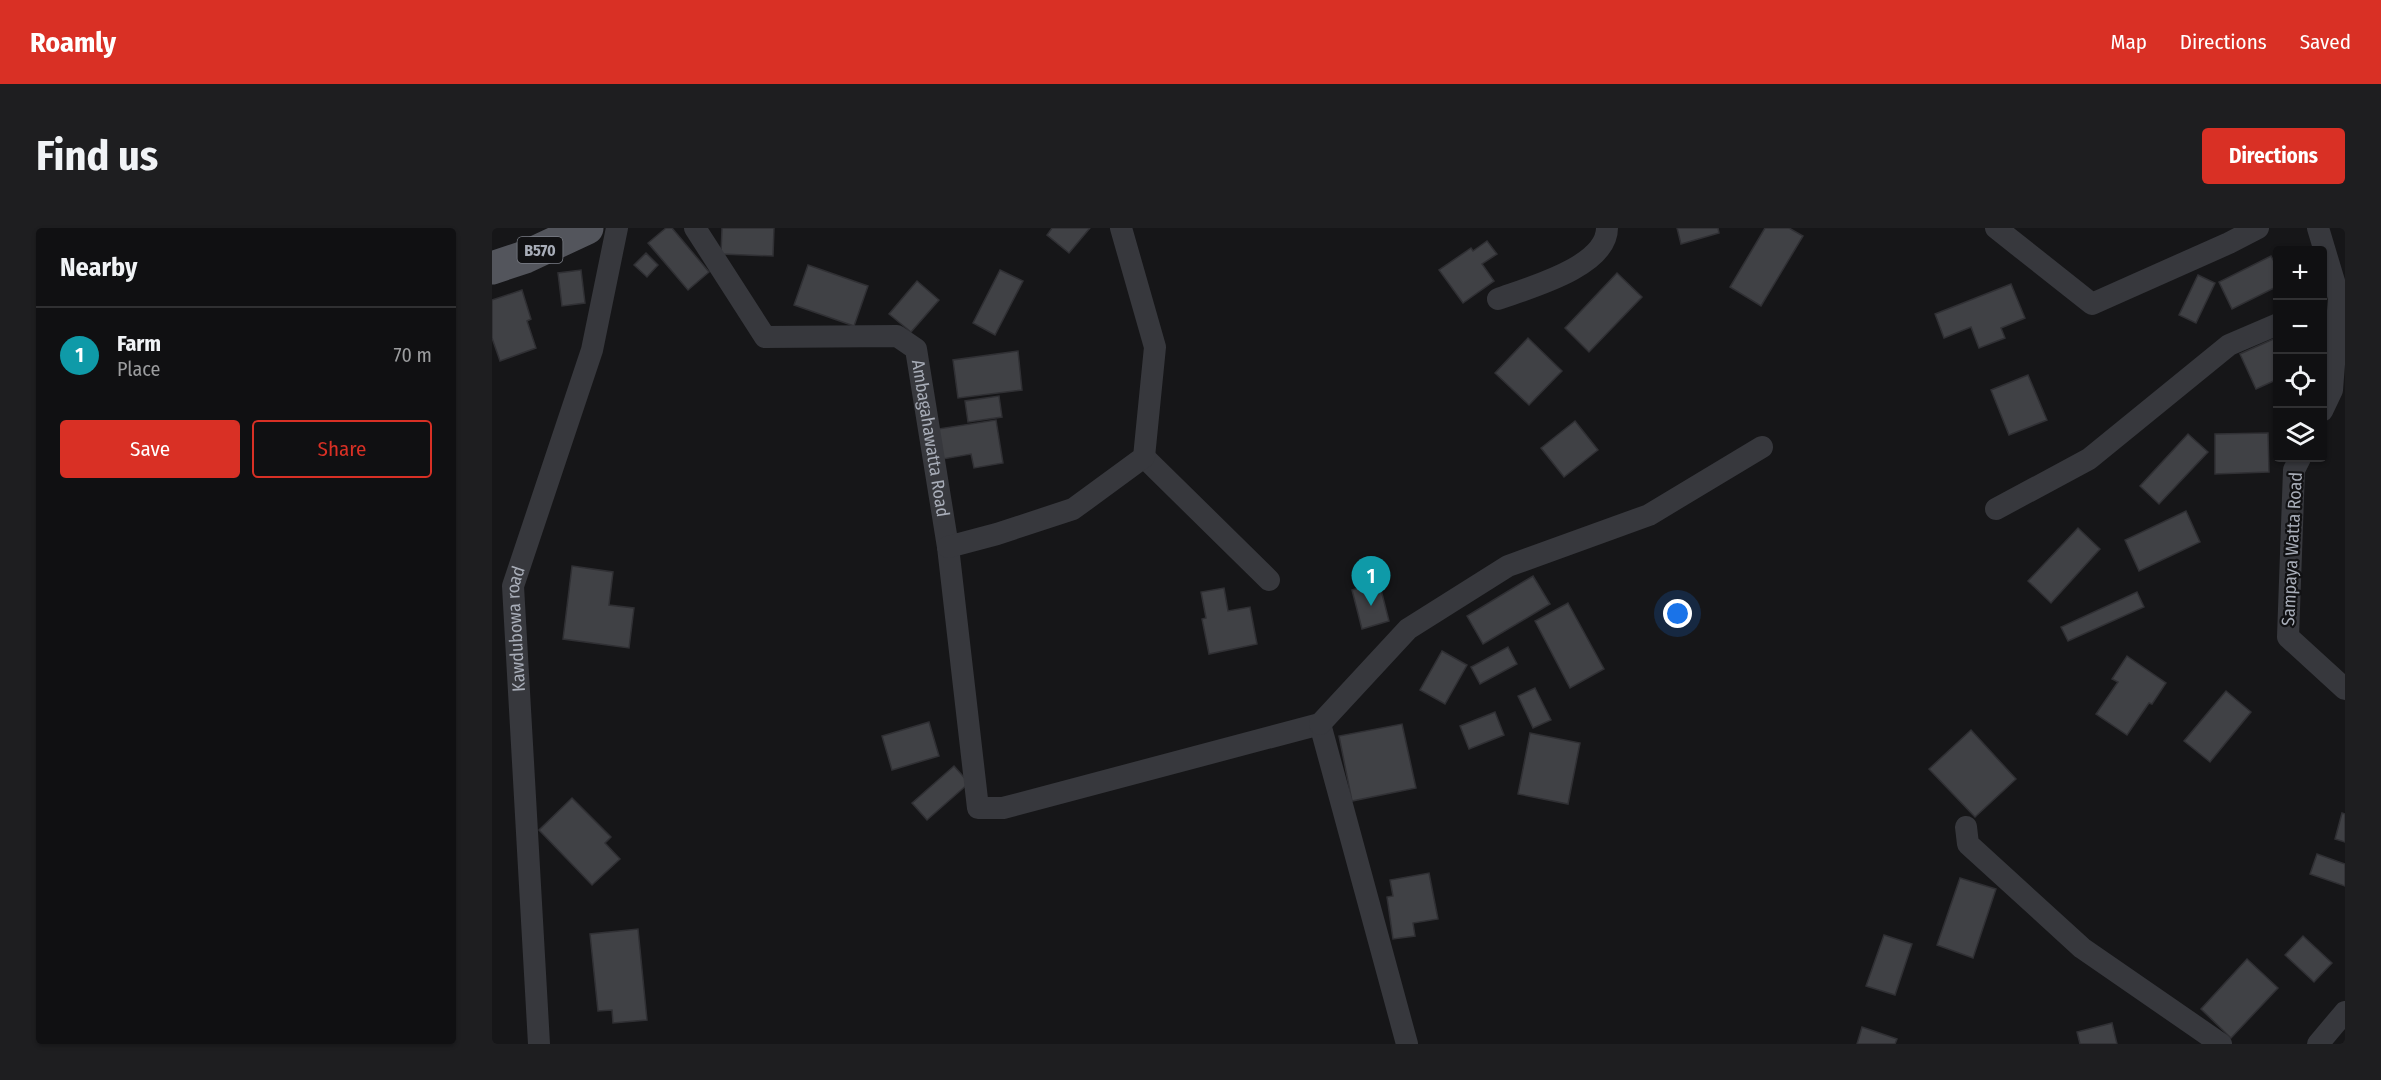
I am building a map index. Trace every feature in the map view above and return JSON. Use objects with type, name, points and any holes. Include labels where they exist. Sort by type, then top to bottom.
[{"type":"main road","name":"B570","points":[[492,268],[525,257],[587,228]]},
{"type":"street","name":"Kawdubowa road","points":[[539,1044],[513,586],[592,350],[617,228]]},
{"type":"street","name":"Ambagahawatta Road","points":[[695,228],[765,337],[897,336],[916,349],[948,547],[978,808],[1004,808],[1320,724]]},
{"type":"street","points":[[948,547],[997,534],[1073,509],[1144,457],[1155,347],[1121,228]]},
{"type":"street","points":[[1498,299],[1571,272],[1596,251],[1607,228]]},
{"type":"street","points":[[1996,228],[2092,304],[2258,228]]},
{"type":"street","points":[[2318,228],[2331,302],[2332,390],[2323,408]]},
{"type":"street","points":[[1996,509],[2089,459],[2229,345],[2273,326]]},
{"type":"street","points":[[1407,1044],[1320,724],[1408,629],[1488,578],[1508,566],[1649,515],[1762,447]]},
{"type":"street","points":[[1144,457],[1269,580]]},
{"type":"street","name":"Sampaya Watta Road","points":[[2298,462],[2294,470],[2288,637],[2345,688]]},
{"type":"street","points":[[1966,827],[1968,844],[2082,948],[2221,1044]]},
{"type":"street","points":[[2318,1044],[2345,1012]]},
{"type":"building","points":[[666,228],[672,228],[709,272],[688,290],[648,243]]},
{"type":"building","points":[[722,228],[774,228],[773,256],[721,254]]},
{"type":"building","points":[[1052,228],[1090,228],[1069,253],[1047,235]]},
{"type":"building","points":[[1677,228],[1718,228],[1719,233],[1681,244]]},
{"type":"building","points":[[1765,228],[1789,228],[1803,236],[1761,306],[1730,287]]},
{"type":"building","points":[[1487,241],[1497,254],[1482,264],[1494,281],[1463,303],[1439,270],[1471,248],[1473,251]]},
{"type":"building","points":[[646,253],[658,265],[647,277],[634,265]]},
{"type":"building","points":[[2271,256],[2273,260],[2273,288],[2232,309],[2219,282]]},
{"type":"building","points":[[808,265],[868,286],[854,326],[794,305]]},
{"type":"building","points":[[581,270],[585,303],[562,306],[558,273]]},
{"type":"building","points":[[1000,270],[1023,281],[995,335],[973,323]]},
{"type":"building","points":[[1617,273],[1642,297],[1589,352],[1565,328]]},
{"type":"building","points":[[2198,275],[2215,283],[2196,323],[2179,315]]},
{"type":"building","points":[[917,281],[939,300],[911,332],[889,314]]},
{"type":"building","points":[[2011,284],[2025,318],[2001,328],[2005,338],[1979,348],[1971,327],[1944,338],[1935,314]]},
{"type":"building","points":[[522,290],[531,319],[527,321],[536,348],[500,361],[492,338],[492,300]]},
{"type":"building","points":[[1528,338],[1562,371],[1529,405],[1495,373]]},
{"type":"building","points":[[2273,339],[2273,381],[2256,389],[2240,354]]},
{"type":"building","points":[[1018,351],[1022,390],[958,398],[953,360]]},
{"type":"building","points":[[2028,375],[2047,420],[2009,435],[1991,390]]},
{"type":"building","points":[[999,396],[1002,417],[968,422],[965,401]]},
{"type":"building","points":[[996,420],[1003,463],[974,468],[971,454],[943,459],[938,429]]},
{"type":"building","points":[[1575,421],[1598,450],[1564,477],[1541,448]]},
{"type":"building","points":[[2268,433],[2269,472],[2215,474],[2215,434]]},
{"type":"building","points":[[2188,434],[2208,452],[2159,504],[2140,486]]},
{"type":"building","points":[[2186,511],[2200,542],[2139,571],[2125,540]]},
{"type":"building","points":[[2078,528],[2100,549],[2051,603],[2028,581]]},
{"type":"building","points":[[572,566],[613,572],[609,605],[634,608],[629,648],[563,639]]},
{"type":"building","points":[[1533,576],[1550,604],[1483,644],[1467,616]]},
{"type":"building","points":[[1379,582],[1389,621],[1362,629],[1352,590]]},
{"type":"building","points":[[1224,588],[1228,611],[1250,607],[1257,644],[1209,654],[1202,619],[1206,618],[1201,592]]},
{"type":"building","points":[[2137,592],[2144,607],[2068,641],[2061,627]]},
{"type":"building","points":[[1568,603],[1604,669],[1570,688],[1535,621]]},
{"type":"building","points":[[1508,647],[1517,664],[1480,684],[1471,667]]},
{"type":"building","points":[[1442,651],[1467,665],[1445,704],[1420,690]]},
{"type":"building","points":[[2127,656],[2166,683],[2127,735],[2096,714],[2118,682],[2112,679]]},
{"type":"building","points":[[1535,688],[1551,720],[1533,728],[1518,696]]},
{"type":"building","points":[[2226,691],[2251,712],[2210,762],[2184,741]]},
{"type":"building","points":[[1495,712],[1504,735],[1469,749],[1460,726]]},
{"type":"building","points":[[929,722],[939,756],[892,770],[882,736]]},
{"type":"building","points":[[1402,724],[1416,788],[1352,801],[1339,736]]},
{"type":"building","points":[[1971,730],[2016,779],[1975,817],[1929,769]]},
{"type":"building","points":[[1530,733],[1580,743],[1568,804],[1518,794]]},
{"type":"building","points":[[954,766],[969,783],[927,820],[912,803]]},
{"type":"building","points":[[572,798],[611,837],[605,843],[620,859],[592,885],[539,830]]},
{"type":"building","points":[[2342,813],[2345,814],[2345,842],[2335,839]]},
{"type":"building","points":[[2317,854],[2345,864],[2345,886],[2310,874]]},
{"type":"building","points":[[1429,873],[1438,919],[1413,923],[1415,936],[1393,939],[1387,897],[1393,896],[1390,880]]},
{"type":"building","points":[[1960,878],[1996,889],[1973,958],[1937,945]]},
{"type":"building","points":[[638,929],[647,1020],[613,1023],[612,1010],[598,1011],[590,934]]},
{"type":"building","points":[[1884,935],[1912,944],[1895,995],[1866,986]]},
{"type":"building","points":[[2303,936],[2332,963],[2314,982],[2285,955]]},
{"type":"building","points":[[2247,959],[2278,988],[2231,1038],[2201,1009]]},
{"type":"building","points":[[2112,1023],[2117,1044],[2080,1044],[2077,1032]]},
{"type":"building","points":[[1862,1027],[1897,1039],[1895,1044],[1857,1044]]},
{"type":"place","name":"Farm","points":[[1371,606]]}]
